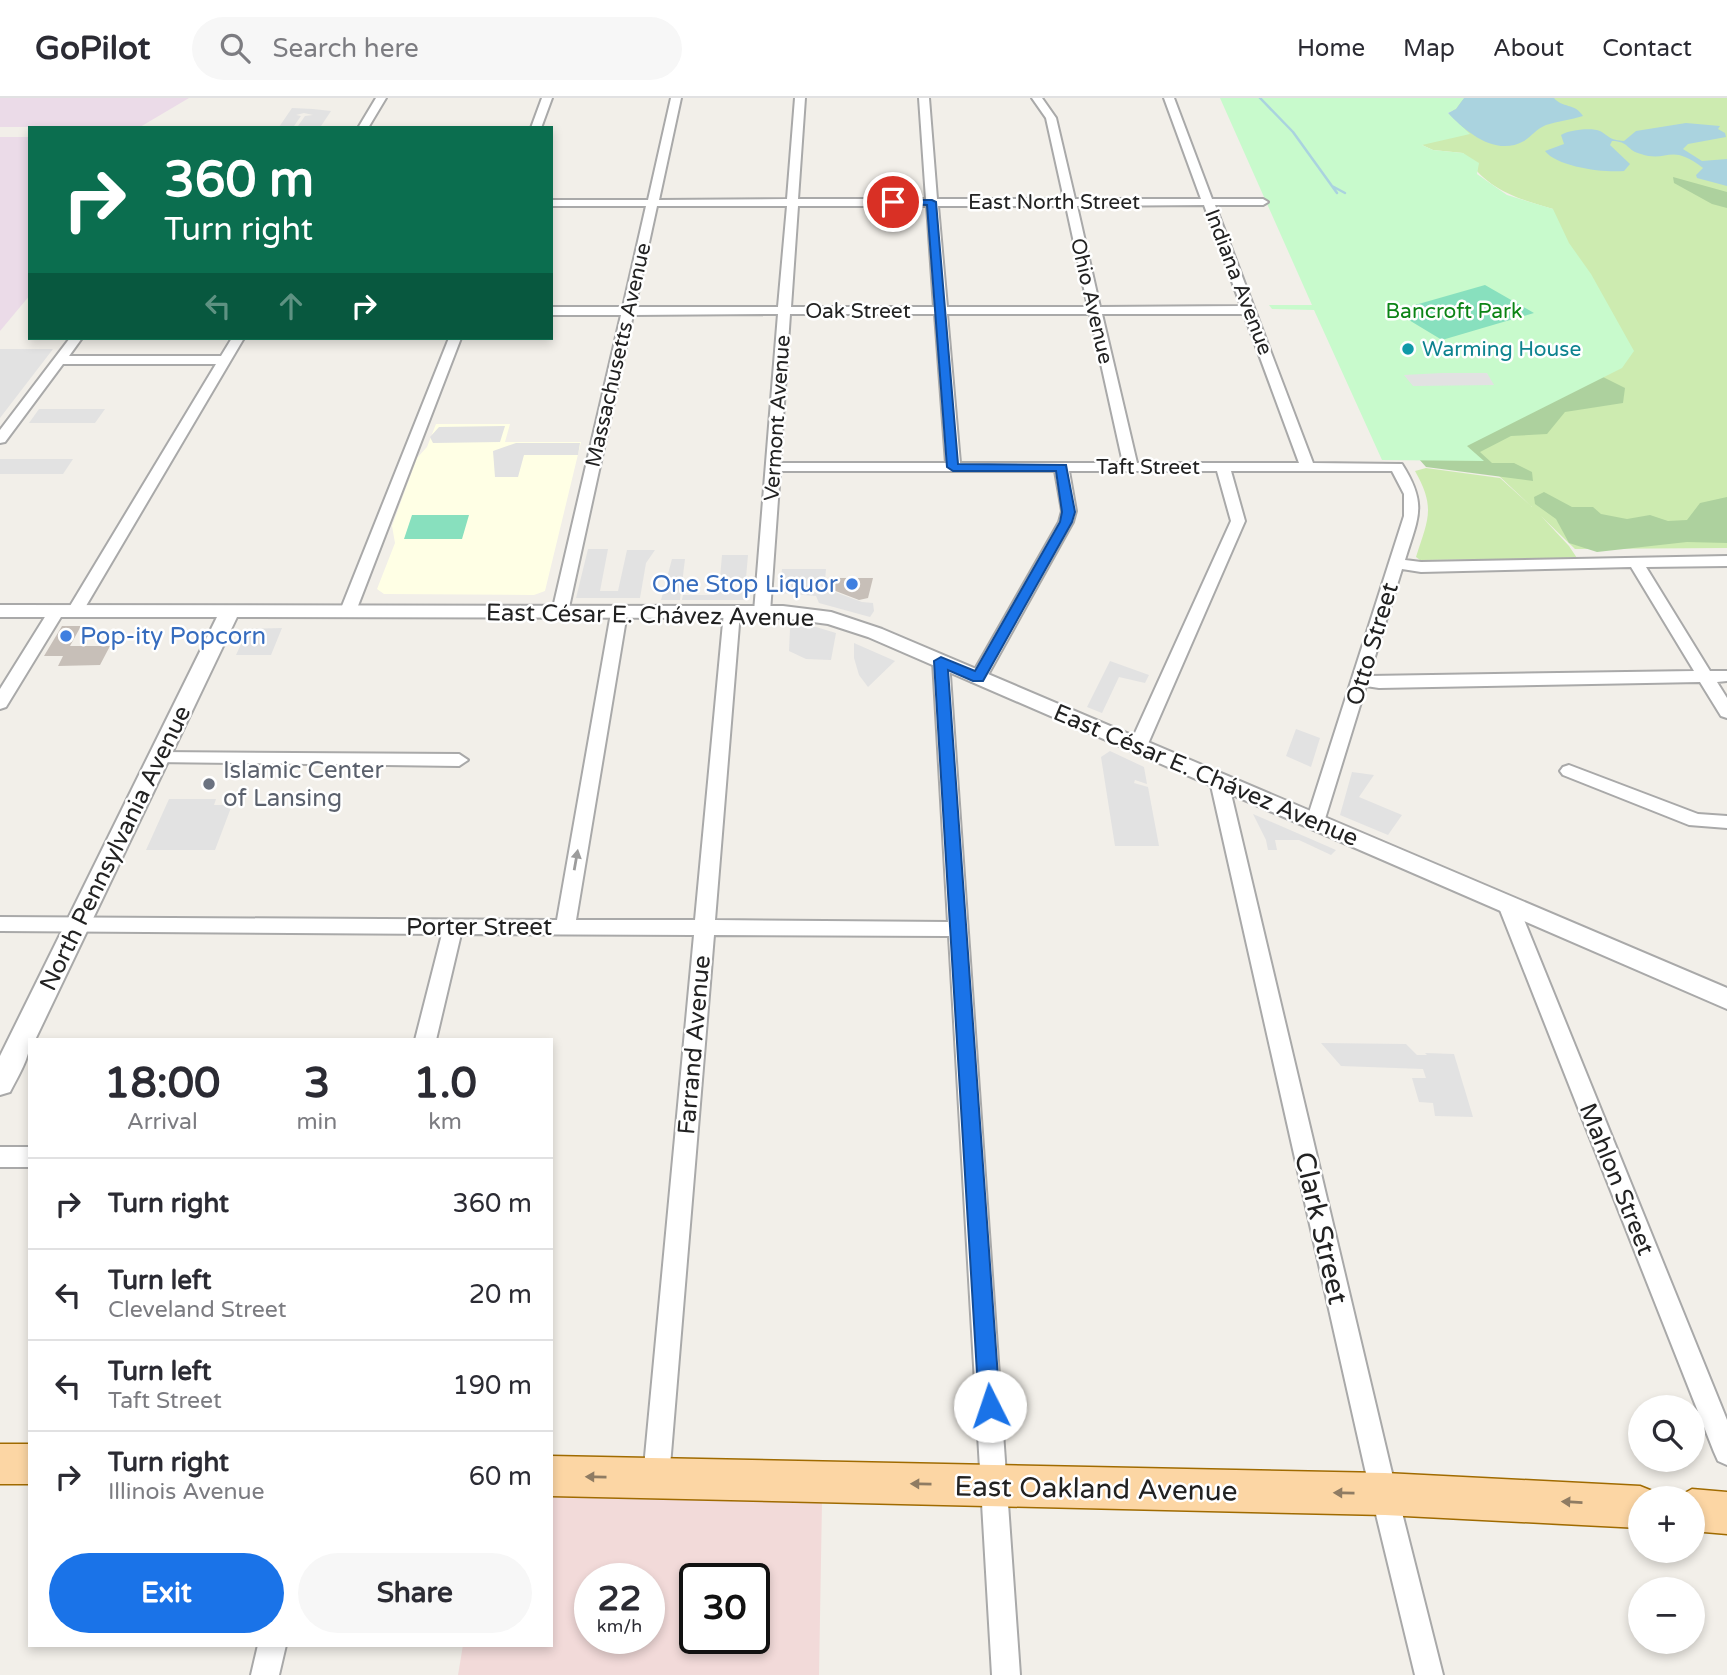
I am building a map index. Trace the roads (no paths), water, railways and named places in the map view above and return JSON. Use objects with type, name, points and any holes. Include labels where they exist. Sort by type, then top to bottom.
[{"type":"main road","points":[[0,1464],[28,1464]]},
{"type":"main road","name":"East Oakland Avenue","points":[[553,1476],[1385,1494],[1628,1506]]},
{"type":"main road","points":[[1705,1511],[1727,1513]]},
{"type":"street","points":[[364,126],[381,98]]},
{"type":"street","points":[[537,126],[547,98]]},
{"type":"street","name":"Massachusetts Avenue","points":[[560,612],[676,98]]},
{"type":"street","name":"Vermont Avenue","points":[[762,612],[800,98]]},
{"type":"street","points":[[924,98],[953,467]]},
{"type":"street","name":"Ohio Avenue","points":[[1037,98],[1051,118],[1131,467]]},
{"type":"street","name":"Indiana Avenue","points":[[1168,98],[1308,467]]},
{"type":"street","name":"East North Street","points":[[553,203],[1263,202]]},
{"type":"street","name":"Oak Street","points":[[553,311],[1250,310]]},
{"type":"street","points":[[0,439],[74,340]]},
{"type":"street","points":[[0,703],[66,611],[236,340]]},
{"type":"street","points":[[348,611],[454,340]]},
{"type":"street","points":[[59,360],[224,360]]},
{"type":"street","name":"Taft Street","points":[[773,467],[1397,467]]},
{"type":"street","points":[[978,678],[1066,522],[1069,512],[1061,467]]},
{"type":"street","points":[[1138,746],[1238,521],[1223,467]]},
{"type":"street","name":"Otto Street","points":[[1315,822],[1413,505],[1407,483],[1397,467]]},
{"type":"street","points":[[1396,564],[1421,567],[1727,561]]},
{"type":"street","points":[[1635,562],[1727,712]]},
{"type":"street","name":"East César E. Chávez Avenue","points":[[0,611],[762,612],[810,614],[851,623],[1727,999]]},
{"type":"street","name":"North Pennsylvania Avenue","points":[[0,1084],[230,611]]},
{"type":"street","name":"Farrand Avenue","points":[[656,1478],[732,612]]},
{"type":"street","points":[[565,928],[619,613]]},
{"type":"street","points":[[941,661],[1006,1675]]},
{"type":"street","points":[[1361,680],[1379,683],[1727,676]]},
{"type":"street","points":[[158,758],[459,760]]},
{"type":"street","points":[[1569,771],[1696,820],[1727,822]]},
{"type":"street","name":"Clark Street","points":[[1219,781],[1429,1675]]},
{"type":"street","name":"Mahlon Street","points":[[1508,905],[1727,1452]]},
{"type":"street","name":"Porter Street","points":[[0,924],[958,929]]},
{"type":"street","points":[[426,1038],[453,928]]},
{"type":"street","points":[[0,1157],[28,1157]]},
{"type":"street","points":[[265,1675],[272,1647]]},
{"type":"water","points":[[1464,98],[1554,98],[1576,109],[1583,116],[1546,125],[1524,141],[1503,146],[1482,140],[1448,113],[1456,109]]},
{"type":"water","points":[[1686,123],[1720,126],[1718,129],[1725,133],[1726,137],[1688,144],[1683,149],[1702,161],[1727,159],[1727,186],[1697,178],[1696,175],[1703,168],[1683,156],[1650,156],[1636,153],[1618,141],[1612,141],[1610,145],[1630,164],[1624,171],[1593,170],[1570,165],[1551,157],[1545,151],[1564,144],[1561,135],[1574,130],[1596,130],[1613,139],[1624,141],[1636,131]]},
{"type":"waterway","points":[[1260,98],[1293,132],[1337,193]]},
{"type":"waterway","points":[[1332,186],[1345,193]]},
{"type":"place","name":"Warming House","points":[[1408,349]]},
{"type":"place","name":"One Stop Liquor","points":[[852,584]]},
{"type":"place","name":"Pop-ity Popcorn","points":[[66,636]]},
{"type":"place","name":"Islamic Center of Lansing","points":[[209,784]]},
{"type":"park label","name":"Bancroft Park","points":[[1454,311]]}]
